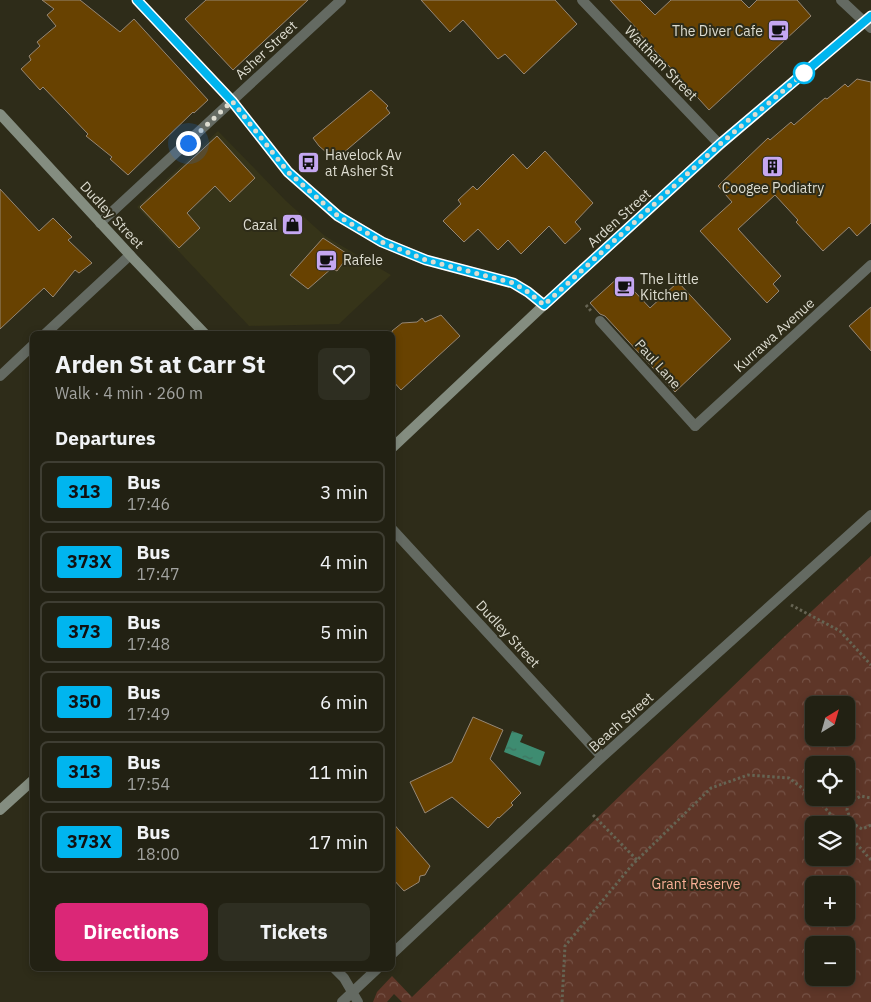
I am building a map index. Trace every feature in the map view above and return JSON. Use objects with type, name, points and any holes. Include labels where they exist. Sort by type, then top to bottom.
[{"type":"main road","name":"Arden Street","points":[[395,445],[544,305],[720,144],[868,22]]},
{"type":"main road","name":"Dudley Street","points":[[0,114],[202,331]]},
{"type":"main road","points":[[0,810],[30,782]]},
{"type":"street","points":[[137,0],[232,101],[288,172],[338,216],[382,242],[426,260],[513,283],[544,305]]},
{"type":"street","name":"Asher Street","points":[[100,223],[341,0]]},
{"type":"street","name":"Waltham Street","points":[[582,0],[720,144]]},
{"type":"street","points":[[841,0],[868,22]]},
{"type":"street","points":[[48,331],[130,255]]},
{"type":"street","name":"Kurrawa Avenue","points":[[695,426],[871,265]]},
{"type":"street","name":"Paul Lane","points":[[600,321],[695,426]]},
{"type":"street","points":[[0,376],[30,348]]},
{"type":"street","name":"Beach Street","points":[[395,951],[602,757],[780,599],[871,515]]},
{"type":"street","name":"Dudley Street","points":[[395,532],[602,757]]},
{"type":"street","points":[[337,971],[344,978],[358,1002]]},
{"type":"street","points":[[342,1002],[375,971]]},
{"type":"path","points":[[780,599],[840,631],[871,665]]},
{"type":"path","points":[[562,1002],[565,946],[637,860],[711,788],[748,775],[790,778],[805,790]]},
{"type":"path","points":[[855,799],[861,796],[871,798]]},
{"type":"path","points":[[823,806],[832,816]]},
{"type":"path","points":[[593,815],[637,860]]},
{"type":"path","points":[[855,825],[862,829],[871,825]]},
{"type":"path","points":[[855,841],[871,860]]},
{"type":"shaded area","points":[[218,131],[286,201],[325,236],[391,275],[339,324],[249,326],[137,207]]},
{"type":"green space","name":"Grant Reserve","points":[[871,556],[871,1002],[402,1002],[394,994],[387,1002],[373,1002],[377,992],[392,976],[412,997],[785,636]]},
{"type":"water","points":[[512,731],[523,735],[520,742],[545,752],[540,766],[504,752]]},
{"type":"building","points":[[42,0],[80,0],[120,32],[134,19],[208,100],[193,112],[128,175],[110,159],[112,157],[86,136],[88,134],[43,87],[40,90],[21,69],[31,60],[29,56],[40,46],[37,42],[56,26],[47,15],[54,9]]},
{"type":"building","points":[[206,0],[308,0],[233,70],[185,19]]},
{"type":"building","points":[[421,0],[555,0],[577,24],[524,74],[505,54],[498,59],[463,20],[450,32]]},
{"type":"building","points":[[610,0],[640,0],[655,15],[671,0],[741,0],[749,8],[757,0],[797,0],[811,16],[709,110]]},
{"type":"building","points":[[857,79],[871,82],[871,223],[857,236],[849,227],[823,251],[796,222],[798,220],[775,195],[738,229],[781,276],[773,284],[779,291],[767,303],[700,231],[732,202],[718,186],[768,138],[770,140],[791,122],[794,125],[825,98],[827,99],[845,84],[848,87]]},
{"type":"building","points":[[371,90],[388,106],[386,108],[390,113],[335,160],[313,138]]},
{"type":"building","points":[[217,136],[255,178],[230,202],[215,186],[187,213],[200,228],[179,248],[140,207]]},
{"type":"building","points":[[545,151],[593,203],[575,222],[581,229],[565,244],[549,226],[521,254],[508,240],[498,250],[478,229],[464,242],[443,221],[461,204],[458,200],[473,186],[477,190],[513,154],[527,169]]},
{"type":"building","points":[[0,189],[39,231],[53,218],[72,237],[68,240],[92,263],[79,273],[75,270],[53,297],[44,288],[0,329]]},
{"type":"building","points":[[323,238],[349,255],[337,271],[332,268],[308,289],[290,275]]},
{"type":"building","points":[[620,276],[650,308],[678,282],[731,339],[675,392],[605,316],[600,314],[590,303]]},
{"type":"building","points":[[871,307],[871,351],[849,326]]},
{"type":"building","points":[[441,315],[460,336],[401,390],[395,383],[395,331],[392,331],[402,323],[417,322],[422,318],[425,322]]},
{"type":"building","points":[[473,717],[503,730],[490,759],[521,793],[511,803],[513,805],[488,828],[452,797],[425,813],[410,782],[452,762]]},
{"type":"building","points":[[395,825],[430,866],[425,875],[420,876],[419,882],[404,891],[395,881]]},
{"type":"bus line","name":"313","points":[[137,0],[232,101],[288,172],[338,216],[382,242],[426,260],[513,283],[544,305],[720,144],[871,16]]},
{"type":"place","name":"The Diver Cafe","points":[[779,31]]},
{"type":"place","name":"Havelock Av at Asher St","points":[[309,163]]},
{"type":"place","name":"Coogee Podiatry","points":[[773,166]]},
{"type":"place","name":"Cazal","points":[[293,225]]},
{"type":"place","name":"Rafele","points":[[327,260]]},
{"type":"place","name":"The Little Kitchen","points":[[624,287]]},
{"type":"route","points":[[188,143],[232,101],[288,172],[338,216],[382,242],[426,260],[513,283],[544,305],[720,144],[808,70],[804,73]]}]
